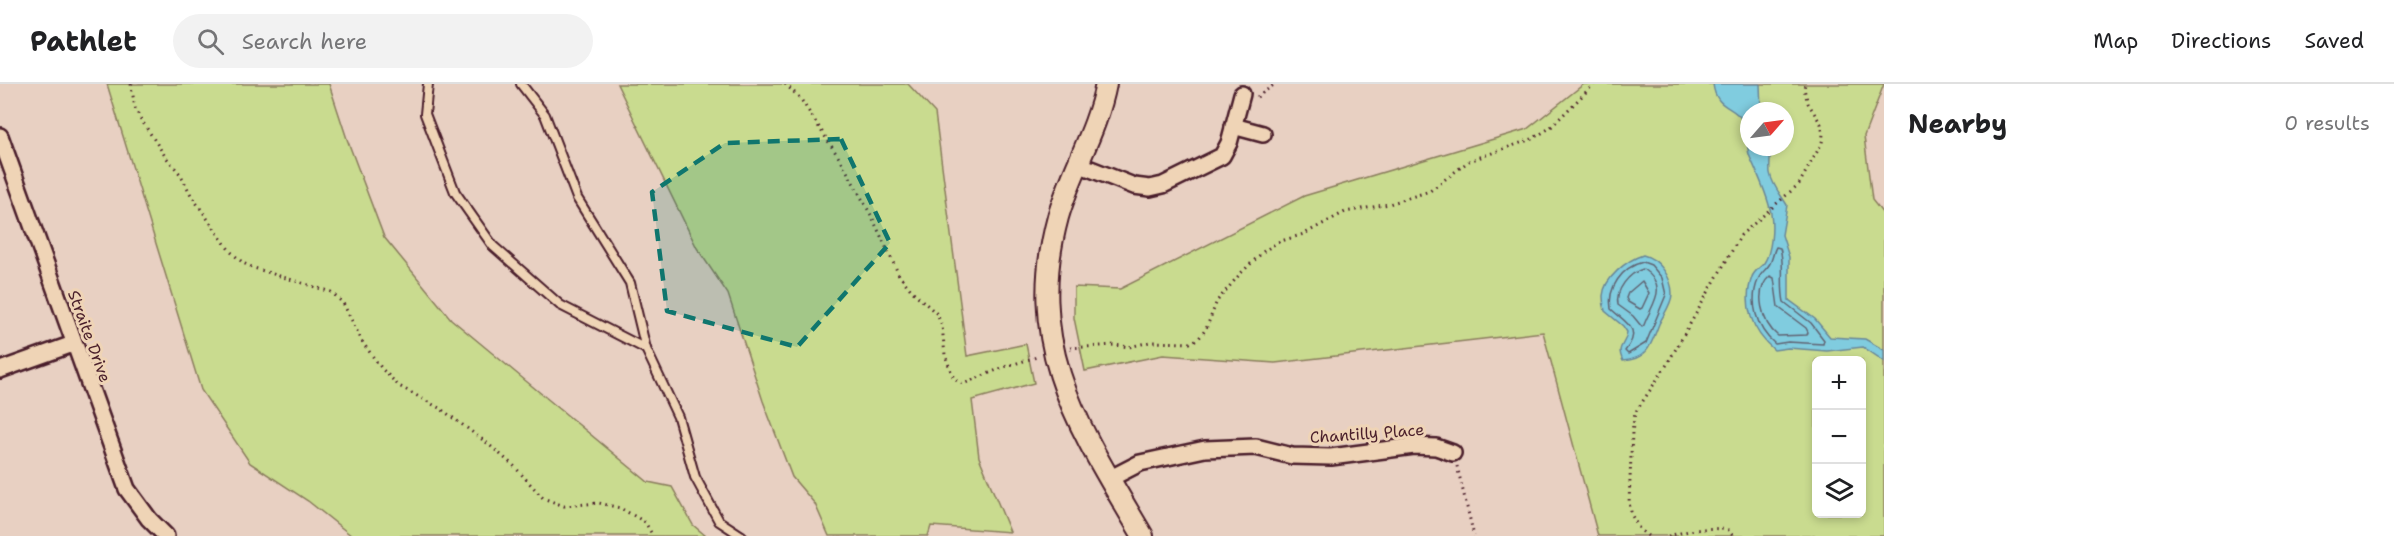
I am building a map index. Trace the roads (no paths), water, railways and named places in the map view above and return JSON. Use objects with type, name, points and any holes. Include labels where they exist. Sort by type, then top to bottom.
[{"type":"street","points":[[1106,84],[1097,118],[1066,192],[1052,245],[1048,297],[1054,352],[1069,403],[1109,479],[1143,536]]},
{"type":"street","points":[[1078,164],[1142,188],[1156,187],[1210,164],[1222,156],[1227,149],[1242,94]]},
{"type":"street","points":[[1233,126],[1263,134]]},
{"type":"street","name":"Straite Drive","points":[[0,136],[127,489],[149,519],[166,536]]},
{"type":"street","points":[[0,370],[73,344]]},
{"type":"street","name":"Chantilly Place","points":[[1109,479],[1140,463],[1205,449],[1256,447],[1292,456],[1331,457],[1425,447],[1436,447],[1453,453]]},
{"type":"lane","points":[[428,84],[424,114],[455,192],[493,246],[560,305],[646,349]]},
{"type":"lane","points":[[521,84],[545,115],[577,198],[630,283],[646,349],[678,417],[695,477],[718,520],[742,536]]},
{"type":"water","points":[[1713,84],[1760,84],[1761,102],[1740,102],[1740,117],[1721,103]]},
{"type":"water","points":[[1750,156],[1770,156],[1771,177],[1787,205],[1782,235],[1789,257],[1789,300],[1815,319],[1830,337],[1865,339],[1884,350],[1884,361],[1863,347],[1827,351],[1788,348],[1774,350],[1760,335],[1751,317],[1748,298],[1753,275],[1767,258],[1770,246],[1771,213],[1765,191]]},
{"type":"water","points":[[1643,255],[1654,260],[1664,270],[1670,281],[1672,298],[1648,349],[1644,354],[1632,360],[1623,361],[1620,348],[1627,332],[1605,311],[1604,289],[1617,271]]}]
